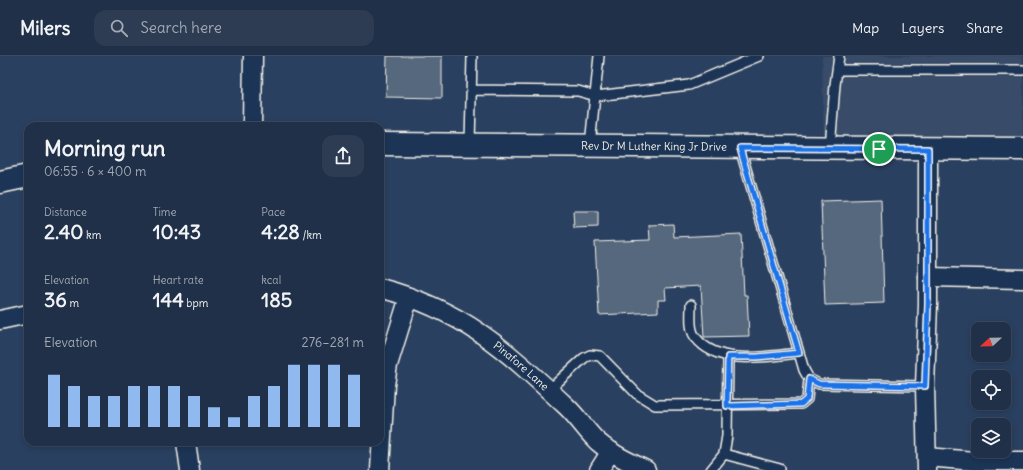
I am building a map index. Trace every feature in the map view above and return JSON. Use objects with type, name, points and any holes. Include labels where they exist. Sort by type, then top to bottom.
[{"type":"street","points":[[252,122],[253,56]]},
{"type":"street","name":"Rev Dr M Luther King Jr Drive","points":[[384,144],[590,145],[740,148],[1023,149]]},
{"type":"street","points":[[928,149],[928,278],[925,386],[927,464],[967,461],[1023,461]]},
{"type":"street","points":[[0,182],[24,177]]},
{"type":"street","points":[[928,278],[1023,279]]},
{"type":"street","name":"Pinafore Lane","points":[[384,289],[440,309],[487,337],[567,407],[598,442],[611,451],[646,470]]},
{"type":"street","points":[[384,402],[385,385],[390,359],[409,297]]},
{"type":"street","points":[[0,320],[24,315]]},
{"type":"street","points":[[187,446],[190,470]]},
{"type":"street","points":[[380,470],[381,446]]},
{"type":"street","points":[[599,470],[611,451]]},
{"type":"lane","points":[[470,144],[472,56]]},
{"type":"lane","points":[[590,145],[599,56]]},
{"type":"lane","points":[[471,90],[578,91],[596,96],[689,85],[759,56]]},
{"type":"lane","points":[[830,148],[839,56]]},
{"type":"lane","points":[[837,70],[1023,70]]},
{"type":"lane","points":[[549,390],[584,358],[590,355],[600,356],[637,394],[655,405],[727,406],[801,404],[807,399],[809,379],[799,353],[740,148]]},
{"type":"lane","points":[[691,305],[691,327],[695,338],[709,349],[728,357],[757,357],[799,353]]},
{"type":"lane","points":[[711,470],[724,454],[727,436],[728,357]]},
{"type":"lane","points":[[809,379],[819,384],[925,386]]},
{"type":"lane","points":[[724,454],[780,469]]},
{"type":"shaded area","points":[[822,56],[1023,56],[1023,149],[824,148]]},
{"type":"building","points":[[387,56],[442,56],[442,98],[386,97]]},
{"type":"building","points":[[881,199],[884,303],[825,305],[821,201]]},
{"type":"building","points":[[573,211],[598,211],[598,227],[574,228]]},
{"type":"building","points":[[673,224],[674,237],[741,234],[744,295],[747,295],[749,336],[704,337],[701,286],[665,288],[666,300],[658,300],[658,312],[599,315],[595,242],[650,240],[649,225]]},
{"type":"route","points":[[740,148],[879,149],[928,149],[928,304],[925,386],[833,385],[819,384],[809,379],[807,399],[801,404],[727,406],[728,357],[757,357],[799,353],[740,148]]}]
